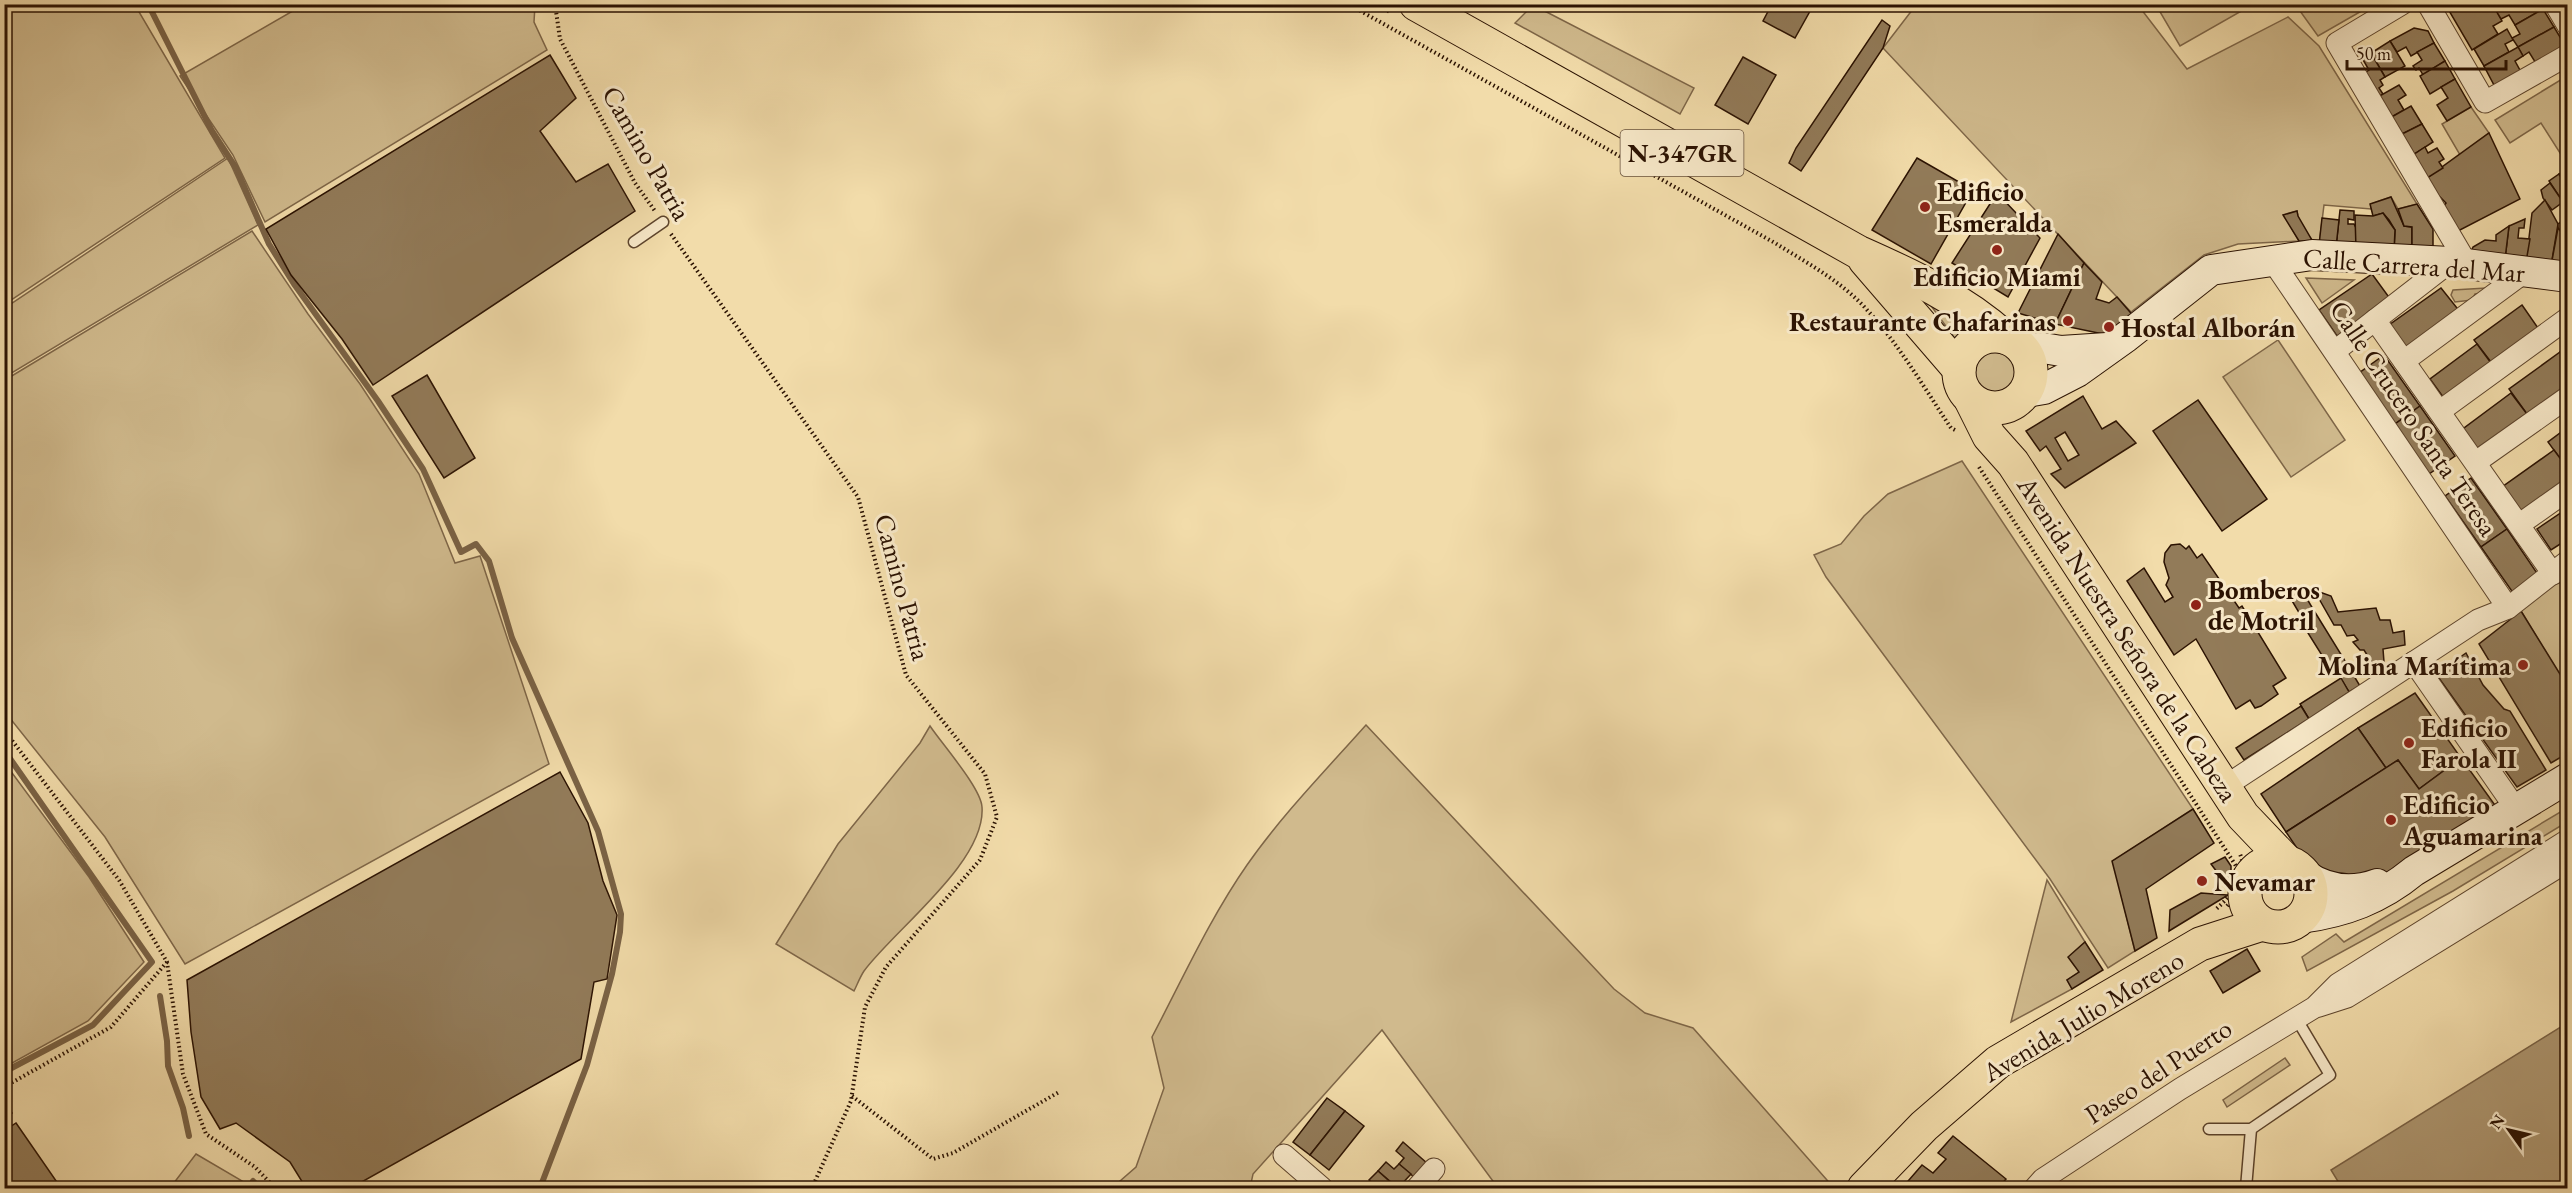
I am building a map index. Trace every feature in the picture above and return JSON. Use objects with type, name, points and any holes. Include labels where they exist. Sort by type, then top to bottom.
[{"type":"highway","name":"N-347GR","points":[[1406,10],[1858,252],[1915,278],[1983,317],[2014,343]]},
{"type":"highway","name":"N-347GR","points":[[1858,252],[1959,369]]},
{"type":"highway","points":[[1993,336],[2014,343],[2029,359],[2031,370],[2019,398],[1991,409],[1980,406],[1964,391],[1960,380],[1959,369],[1966,350],[1974,343],[1993,336]]},
{"type":"highway","name":"Avenida Nuestra Señora de la Cabeza","points":[[2013,463],[2010,448],[2019,398]]},
{"type":"highway","name":"Avenida Nuestra Señora de la Cabeza","points":[[1971,400],[1989,436],[2013,463],[2243,816],[2296,869]]},
{"type":"highway","name":"Avenida Nuestra Señora de la Cabeza","points":[[2238,883],[2251,866],[2243,816]]},
{"type":"highway","points":[[2265,863],[2296,869],[2310,886],[2311,897],[2301,918],[2282,927],[2262,924],[2252,916],[2238,883],[2265,863]]},
{"type":"highway","name":"Avenida Julio Moreno","points":[[2200,944],[2228,918],[2238,883]]},
{"type":"highway","name":"Avenida Julio Moreno","points":[[1864,1188],[1924,1126],[1998,1062],[2200,944],[2262,924]]},
{"type":"street","points":[[2335,351],[2458,263],[2337,43],[2402,4]]},
{"type":"street","points":[[2428,4],[2485,102],[2568,56]]},
{"type":"street","points":[[2555,4],[2568,26]]},
{"type":"street","name":"Calle Carrera del Mar","points":[[2019,398],[2044,389],[2077,372],[2107,348],[2126,337],[2211,270],[2312,255],[2458,263],[2568,277]]},
{"type":"street","name":"Calle Crucero Santa Teresa","points":[[2272,260],[2508,608]]},
{"type":"street","points":[[2404,360],[2526,271]]},
{"type":"street","points":[[2440,411],[2568,318]]},
{"type":"street","points":[[2224,788],[2478,620],[2508,608],[2560,567],[2520,524],[2376,320]]},
{"type":"street","name":"Calle Carrera del Mar","points":[[2014,343],[2061,351],[2107,348]]},
{"type":"street","points":[[2476,462],[2568,397]]},
{"type":"street","points":[[2520,524],[2568,490]]},
{"type":"street","points":[[2414,662],[2516,809]]},
{"type":"street","points":[[2301,918],[2333,913],[2391,890],[2414,871],[2568,778]]},
{"type":"street","name":"Paseo del Puerto","points":[[2315,1007],[2338,984],[2568,840]]},
{"type":"street","name":"Paseo del Puerto","points":[[2035,1188],[2043,1179],[2180,1089],[2315,1007],[2347,997],[2568,860]]},
{"type":"street","points":[[2296,869],[2315,882],[2349,891],[2366,888],[2414,871]]},
{"type":"street","points":[[1284,1155],[1322,1188]]},
{"type":"street","points":[[1417,1188],[1434,1169]]},
{"type":"lane","points":[[634,243],[663,222]]},
{"type":"lane","points":[[2418,932],[2439,928],[2559,856],[2568,860]]},
{"type":"lane","points":[[2209,1129],[2251,1129],[2330,1075],[2296,1018]]},
{"type":"lane","points":[[2246,1188],[2251,1129]]},
{"type":"path","name":"Camino Patria","points":[[555,4],[560,39],[635,183],[858,497],[906,675],[985,774],[997,817],[981,860],[885,967],[865,1007],[852,1096],[812,1188]]},
{"type":"path","points":[[1348,4],[1775,243],[1838,283],[1868,310],[1903,356],[1951,429],[1960,432]]},
{"type":"path","points":[[1376,4],[1406,10]]},
{"type":"path","points":[[1977,462],[1980,471],[2236,866],[2236,881],[2230,897],[2212,913]]},
{"type":"path","points":[[4,730],[119,880],[166,962],[183,1074],[206,1134],[255,1167],[275,1188]]},
{"type":"path","points":[[2242,858],[2240,882],[2234,899],[2238,883],[2242,858]]},
{"type":"path","points":[[4,1087],[111,1027],[166,962]]},
{"type":"path","points":[[852,1096],[933,1159],[953,1153],[1059,1092]]},
{"type":"shaded area","points":[[5,4],[135,5],[225,158],[5,304]]},
{"type":"shaded area","points":[[2313,4],[2372,5],[2318,36],[2300,11]]},
{"type":"shaded area","points":[[303,5],[535,5],[534,22],[547,50],[265,222],[233,155],[180,76]]},
{"type":"shaded area","points":[[1533,5],[1694,88],[1680,114],[1515,23]]},
{"type":"shaded area","points":[[1916,5],[2138,5],[2187,69],[2288,17],[2319,46],[2417,204],[2398,209],[2391,197],[2371,204],[2371,209],[2324,205],[2319,245],[2305,230],[2297,211],[2284,215],[2299,241],[2238,244],[2204,255],[2131,312],[1883,48]]},
{"type":"shaded area","points":[[2156,5],[2252,5],[2180,46]]},
{"type":"shaded area","points":[[2567,76],[2567,164],[2541,123],[2510,143],[2495,120]]},
{"type":"shaded area","points":[[2471,107],[2489,133],[2460,155],[2442,124]]},
{"type":"shaded area","points":[[228,158],[258,225],[5,377],[5,308]]},
{"type":"shaded area","points":[[252,231],[308,314],[360,384],[419,474],[455,563],[480,556],[549,764],[185,964],[105,837],[5,712],[5,380]]},
{"type":"shaded area","points":[[2306,278],[2354,280],[2322,303]]},
{"type":"shaded area","points":[[2486,288],[2486,293],[2475,294],[2472,300],[2455,302],[2451,295],[2453,290]]},
{"type":"shaded area","points":[[1921,292],[1974,326],[1956,340]]},
{"type":"shaded area","points":[[2278,340],[2345,440],[2291,477],[2223,377]]},
{"type":"shaded area","points":[[1996,350],[2011,357],[2018,372],[2011,387],[1996,394],[1981,387],[1974,372],[1981,357]]},
{"type":"shaded area","points":[[1962,461],[2193,809],[2113,861],[2135,951],[2108,968],[2050,879],[1826,577],[1814,555],[1841,544],[1864,516],[1888,494]]},
{"type":"shaded area","points":[[2567,567],[2567,687],[2521,611]]},
{"type":"shaded area","points":[[1366,725],[1614,989],[1645,1013],[1693,1028],[1834,1188],[1498,1188],[1382,1030],[1253,1174],[1250,1188],[1112,1188],[1136,1167],[1164,1088],[1152,1037],[1209,928],[1260,847]]},
{"type":"shaded area","points":[[930,726],[968,778],[980,799],[982,807],[979,828],[970,850],[955,872],[878,954],[864,971],[854,991],[776,944],[838,844],[920,743]]},
{"type":"shaded area","points":[[4,762],[89,877],[144,962],[88,1021],[5,1067]]},
{"type":"shaded area","points":[[2567,808],[2567,822],[2453,891],[2307,971],[2302,957],[2336,934],[2344,942]]},
{"type":"shaded area","points":[[2047,880],[2085,942],[2079,972],[2067,980],[2072,989],[2011,1022]]},
{"type":"shaded area","points":[[2567,1023],[2567,1188],[2342,1188],[2331,1170]]},
{"type":"shaded area","points":[[2285,1058],[2290,1065],[2227,1107],[2223,1100]]},
{"type":"shaded area","points":[[196,1154],[244,1182],[251,1188],[170,1188]]},
{"type":"building","points":[[1772,4],[1814,4],[1795,38],[1763,21]]},
{"type":"building","points":[[2455,4],[2493,4],[2502,21],[2493,26],[2498,34],[2472,50],[2448,9]]},
{"type":"building","points":[[2504,4],[2540,4],[2543,9],[2515,25],[2509,15],[2501,19],[2495,9]]},
{"type":"building","points":[[2543,9],[2554,27],[2518,47],[2512,38],[2520,34],[2515,25]]},
{"type":"building","points":[[1882,20],[1890,26],[1883,48],[1801,171],[1789,163],[1796,148]]},
{"type":"building","points":[[2554,27],[2566,47],[2537,65],[2529,52],[2523,56],[2518,47]]},
{"type":"building","points":[[2414,28],[2428,31],[2434,43],[2411,56],[2406,47],[2397,52],[2390,41]]},
{"type":"building","points":[[2507,29],[2513,40],[2505,44],[2509,52],[2484,66],[2474,49]]},
{"type":"building","points":[[2390,41],[2405,66],[2385,77],[2371,53]]},
{"type":"building","points":[[2434,43],[2445,61],[2423,75],[2419,68],[2416,70],[2413,66],[2422,60],[2417,52]]},
{"type":"building","points":[[2518,47],[2523,56],[2515,61],[2521,72],[2495,87],[2484,66]]},
{"type":"building","points":[[2371,53],[2385,77],[2380,80],[2383,85],[2379,88],[2383,94],[2376,98],[2363,74],[2369,70],[2362,58]]},
{"type":"building","points":[[550,55],[576,98],[540,131],[576,182],[608,164],[635,211],[373,385],[342,339],[291,275],[266,229]]},
{"type":"building","points":[[1743,57],[1776,75],[1748,124],[1715,105]]},
{"type":"building","points":[[2445,61],[2455,79],[2430,94],[2420,76]]},
{"type":"building","points":[[2455,79],[2471,107],[2447,121],[2437,105],[2448,98],[2441,87]]},
{"type":"building","points":[[2399,85],[2406,95],[2398,100],[2404,110],[2388,119],[2376,98]]},
{"type":"building","points":[[2411,106],[2422,124],[2398,136],[2388,119]]},
{"type":"building","points":[[2422,124],[2433,142],[2410,157],[2398,136]]},
{"type":"building","points":[[2489,133],[2520,199],[2458,231],[2444,206],[2446,203],[2440,197],[2437,201],[2424,180]]},
{"type":"building","points":[[2425,147],[2428,153],[2437,148],[2444,159],[2439,162],[2443,168],[2424,180],[2410,157]]},
{"type":"building","name":"Edificio Esmeralda","points":[[1917,158],[1973,190],[1931,264],[1872,230]]},
{"type":"building","points":[[2568,169],[2568,188],[2559,174]]},
{"type":"building","points":[[2559,174],[2568,188],[2568,199],[2563,202],[2549,181]]},
{"type":"building","points":[[2550,183],[2563,202],[2552,210],[2543,198],[2541,190]]},
{"type":"building","name":"Edificio Miami","points":[[1997,193],[2040,238],[2008,297],[1952,263]]},
{"type":"building","points":[[2391,197],[2404,226],[2412,227],[2412,251],[2394,251],[2395,230],[2389,220],[2383,213],[2373,216],[2370,204]]},
{"type":"building","points":[[2545,200],[2558,224],[2551,266],[2526,262],[2532,213]]},
{"type":"building","points":[[2417,204],[2433,229],[2433,251],[2412,251],[2412,227],[2404,226],[2398,209]]},
{"type":"building","points":[[2340,210],[2354,211],[2354,220],[2348,219],[2348,224],[2354,224],[2356,228],[2356,249],[2336,247]]},
{"type":"building","points":[[2297,211],[2313,242],[2299,241],[2283,215]]},
{"type":"building","points":[[2383,213],[2395,230],[2394,251],[2356,249],[2355,215],[2373,216]]},
{"type":"building","points":[[2322,218],[2339,220],[2336,247],[2319,245]]},
{"type":"building","points":[[2525,219],[2524,228],[2519,228],[2518,238],[2530,239],[2526,262],[2505,259],[2509,226]]},
{"type":"building","points":[[2564,220],[2568,224],[2568,240],[2558,228],[2558,224]]},
{"type":"building","points":[[2509,226],[2505,259],[2470,255],[2473,247],[2485,240],[2496,241],[2496,235]]},
{"type":"building","points":[[2558,228],[2568,240],[2568,268],[2551,266]]},
{"type":"building","points":[[2058,234],[2084,263],[2055,324],[2018,313]]},
{"type":"building","points":[[2084,263],[2102,282],[2096,299],[2109,303],[2117,297],[2136,319],[2120,333],[2103,334],[2055,324]]},
{"type":"building","points":[[2372,274],[2391,300],[2337,336],[2319,310]]},
{"type":"building","points":[[2441,288],[2461,313],[2408,351],[2389,325]]},
{"type":"building","points":[[2522,305],[2538,328],[2491,362],[2474,340]]},
{"type":"building","points":[[2477,344],[2494,367],[2446,401],[2430,379]]},
{"type":"building","points":[[2568,346],[2568,362],[2560,352]]},
{"type":"building","points":[[2560,352],[2568,362],[2568,385],[2527,414],[2509,389]]},
{"type":"building","points":[[2384,355],[2420,406],[2395,424],[2359,373]]},
{"type":"building","points":[[427,375],[475,458],[444,478],[392,396]]},
{"type":"building","points":[[2511,393],[2530,418],[2478,456],[2460,431]]},
{"type":"building","points":[[2083,396],[2102,429],[2116,421],[2136,443],[2065,488],[2051,474],[2061,469],[2046,446],[2040,451],[2026,431]],"holes":[[[2065,432],[2079,455],[2068,461],[2055,438]]]},
{"type":"building","points":[[2198,400],[2267,499],[2222,531],[2153,431]]},
{"type":"building","points":[[2420,406],[2455,456],[2429,474],[2395,424]]},
{"type":"building","points":[[2568,427],[2568,467],[2567,468],[2548,442]]},
{"type":"building","points":[[2554,450],[2568,469],[2568,479],[2521,513],[2502,487]]},
{"type":"building","points":[[2471,478],[2507,529],[2481,547],[2445,496]]},
{"type":"building","points":[[2568,508],[2568,539],[2551,550],[2537,529]]},
{"type":"building","points":[[2507,529],[2541,579],[2516,597],[2481,547]]},
{"type":"building","points":[[2180,544],[2186,549],[2189,546],[2197,558],[2202,554],[2239,608],[2242,606],[2286,678],[2273,686],[2278,694],[2261,706],[2255,708],[2250,700],[2236,709],[2196,639],[2174,655],[2127,581],[2144,568],[2165,602],[2173,597],[2166,585],[2169,578],[2164,562],[2165,553],[2171,545]]},
{"type":"building","points":[[2300,587],[2313,609],[2301,616],[2288,594]]},
{"type":"building","points":[[2314,590],[2331,596],[2338,612],[2376,608],[2380,620],[2390,620],[2393,633],[2404,631],[2405,645],[2383,649],[2384,662],[2376,669],[2364,650],[2360,650],[2353,642],[2358,640],[2354,635],[2347,636],[2341,625],[2334,625]]},
{"type":"building","points":[[2313,609],[2342,656],[2328,665],[2298,617]]},
{"type":"building","name":"Molina Marítima","points":[[2521,611],[2568,687],[2568,753],[2551,763],[2479,644]]},
{"type":"building","points":[[2466,653],[2483,685],[2504,709],[2510,711],[2546,770],[2517,787],[2436,674]]},
{"type":"building","points":[[2342,656],[2360,686],[2349,692],[2331,663]]},
{"type":"building","points":[[2341,678],[2349,692],[2309,719],[2300,704]]},
{"type":"building","name":"Edificio Farola II","points":[[2415,693],[2461,758],[2419,789],[2398,760],[2386,768],[2358,728]]},
{"type":"building","points":[[2301,706],[2309,719],[2244,760],[2236,748]]},
{"type":"building","points":[[2358,728],[2386,768],[2286,832],[2261,794]]},
{"type":"building","name":"Edificio Aguamarina","points":[[2461,758],[2497,808],[2386,874],[2330,878],[2309,866],[2286,832],[2398,760],[2419,789]]},
{"type":"building","points":[[560,772],[588,823],[603,881],[617,915],[607,979],[594,982],[581,1059],[351,1188],[306,1188],[290,1162],[236,1123],[220,1129],[201,1097],[191,1032],[187,980]]},
{"type":"building","points":[[2193,809],[2214,843],[2146,889],[2157,938],[2135,951],[2112,861]]},
{"type":"building","points":[[2225,857],[2231,866],[2231,880],[2220,876],[2211,864]]},
{"type":"building","points":[[2201,893],[2228,895],[2169,931],[2170,910]]},
{"type":"building","points":[[2085,942],[2103,970],[2072,989],[2067,980],[2079,972],[2068,957]]},
{"type":"building","points":[[2247,949],[2260,971],[2223,993],[2210,971]]},
{"type":"building","points":[[1327,1098],[1345,1111],[1310,1155],[1293,1142]]},
{"type":"building","points":[[4,1100],[12,1113],[4,1119]]},
{"type":"building","points":[[1345,1111],[1364,1126],[1329,1170],[1310,1155]]},
{"type":"building","points":[[16,1123],[61,1188],[4,1188],[4,1131]]},
{"type":"building","points":[[1953,1136],[2006,1179],[1998,1188],[1902,1188],[1922,1165],[1933,1173],[1946,1159],[1938,1153]]},
{"type":"building","points":[[1403,1142],[1428,1164],[1415,1178],[1399,1164],[1404,1158],[1396,1151]]},
{"type":"building","points":[[1386,1162],[1394,1169],[1399,1164],[1411,1174],[1398,1188],[1378,1171]]},
{"type":"building","points":[[1378,1171],[1397,1188],[1378,1188],[1369,1180]]},
{"type":"waterway","points":[[148,4],[212,131],[236,168],[269,244],[294,284],[378,401],[423,469],[461,552],[476,544],[489,561],[512,638],[598,831],[621,914],[620,932],[612,974],[587,1065],[540,1188]]},
{"type":"waterway","points":[[4,750],[152,962],[93,1025],[4,1072]]},
{"type":"waterway","points":[[160,996],[167,1041],[168,1066],[183,1108],[189,1136]]},
{"type":"waterway","points":[[253,1181],[260,1188]]},
{"type":"place","name":"Edificio Esmeralda","points":[[1925,207]]},
{"type":"place","name":"Edificio Miami","points":[[1997,250]]},
{"type":"place","name":"Restaurante Chafarinas","points":[[2068,321]]},
{"type":"place","name":"Hostal Alborán","points":[[2109,327]]},
{"type":"place","name":"Bomberos de Motril","points":[[2196,605]]},
{"type":"place","name":"Molina Marítima","points":[[2523,665]]},
{"type":"place","name":"Edificio Farola II","points":[[2409,743]]},
{"type":"place","name":"Edificio Aguamarina","points":[[2391,820]]},
{"type":"place","name":"Nevamar","points":[[2202,881]]}]
